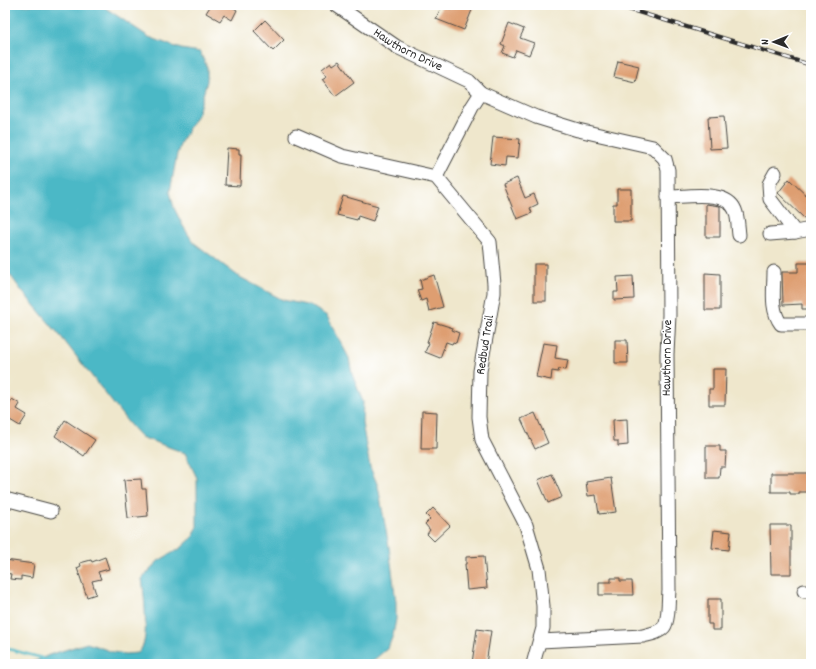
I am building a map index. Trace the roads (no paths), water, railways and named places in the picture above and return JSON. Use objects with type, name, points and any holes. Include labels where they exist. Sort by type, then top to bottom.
[{"type":"street","name":"Hawthorn Drive","points":[[336,5],[397,47],[469,81],[481,93],[536,117],[578,130],[653,148],[665,159],[668,170],[669,315],[667,354],[667,617],[664,627],[656,633],[643,636],[540,641]]},
{"type":"street","points":[[296,136],[342,156],[436,177],[472,107],[481,93]]},
{"type":"street","points":[[775,173],[769,184],[770,199],[795,232]]},
{"type":"street","name":"Redbud Trail","points":[[436,177],[490,242],[494,293],[480,371],[479,417],[482,440],[526,525],[538,569],[543,606],[543,628],[533,664]]},
{"type":"street","points":[[668,197],[711,196],[720,197],[728,201],[735,209],[739,235]]},
{"type":"street","points":[[770,234],[811,229]]},
{"type":"street","points":[[774,272],[774,308],[776,317],[781,324],[811,324]]},
{"type":"street","points":[[5,499],[51,511]]},
{"type":"water","points":[[5,5],[101,5],[149,37],[181,49],[200,52],[207,67],[207,81],[198,113],[181,142],[177,154],[170,192],[174,208],[193,242],[238,276],[283,300],[311,306],[327,316],[349,358],[352,374],[363,402],[362,423],[370,467],[378,486],[389,547],[396,602],[396,619],[393,635],[388,648],[369,664],[20,664],[36,661],[49,655],[87,643],[113,652],[125,654],[138,653],[143,645],[145,631],[145,602],[142,579],[158,561],[181,548],[193,537],[197,528],[197,478],[185,453],[141,437],[130,425],[5,268]]},
{"type":"waterway","points":[[5,648],[42,658]]},
{"type":"railway","points":[[615,5],[811,65]]}]
